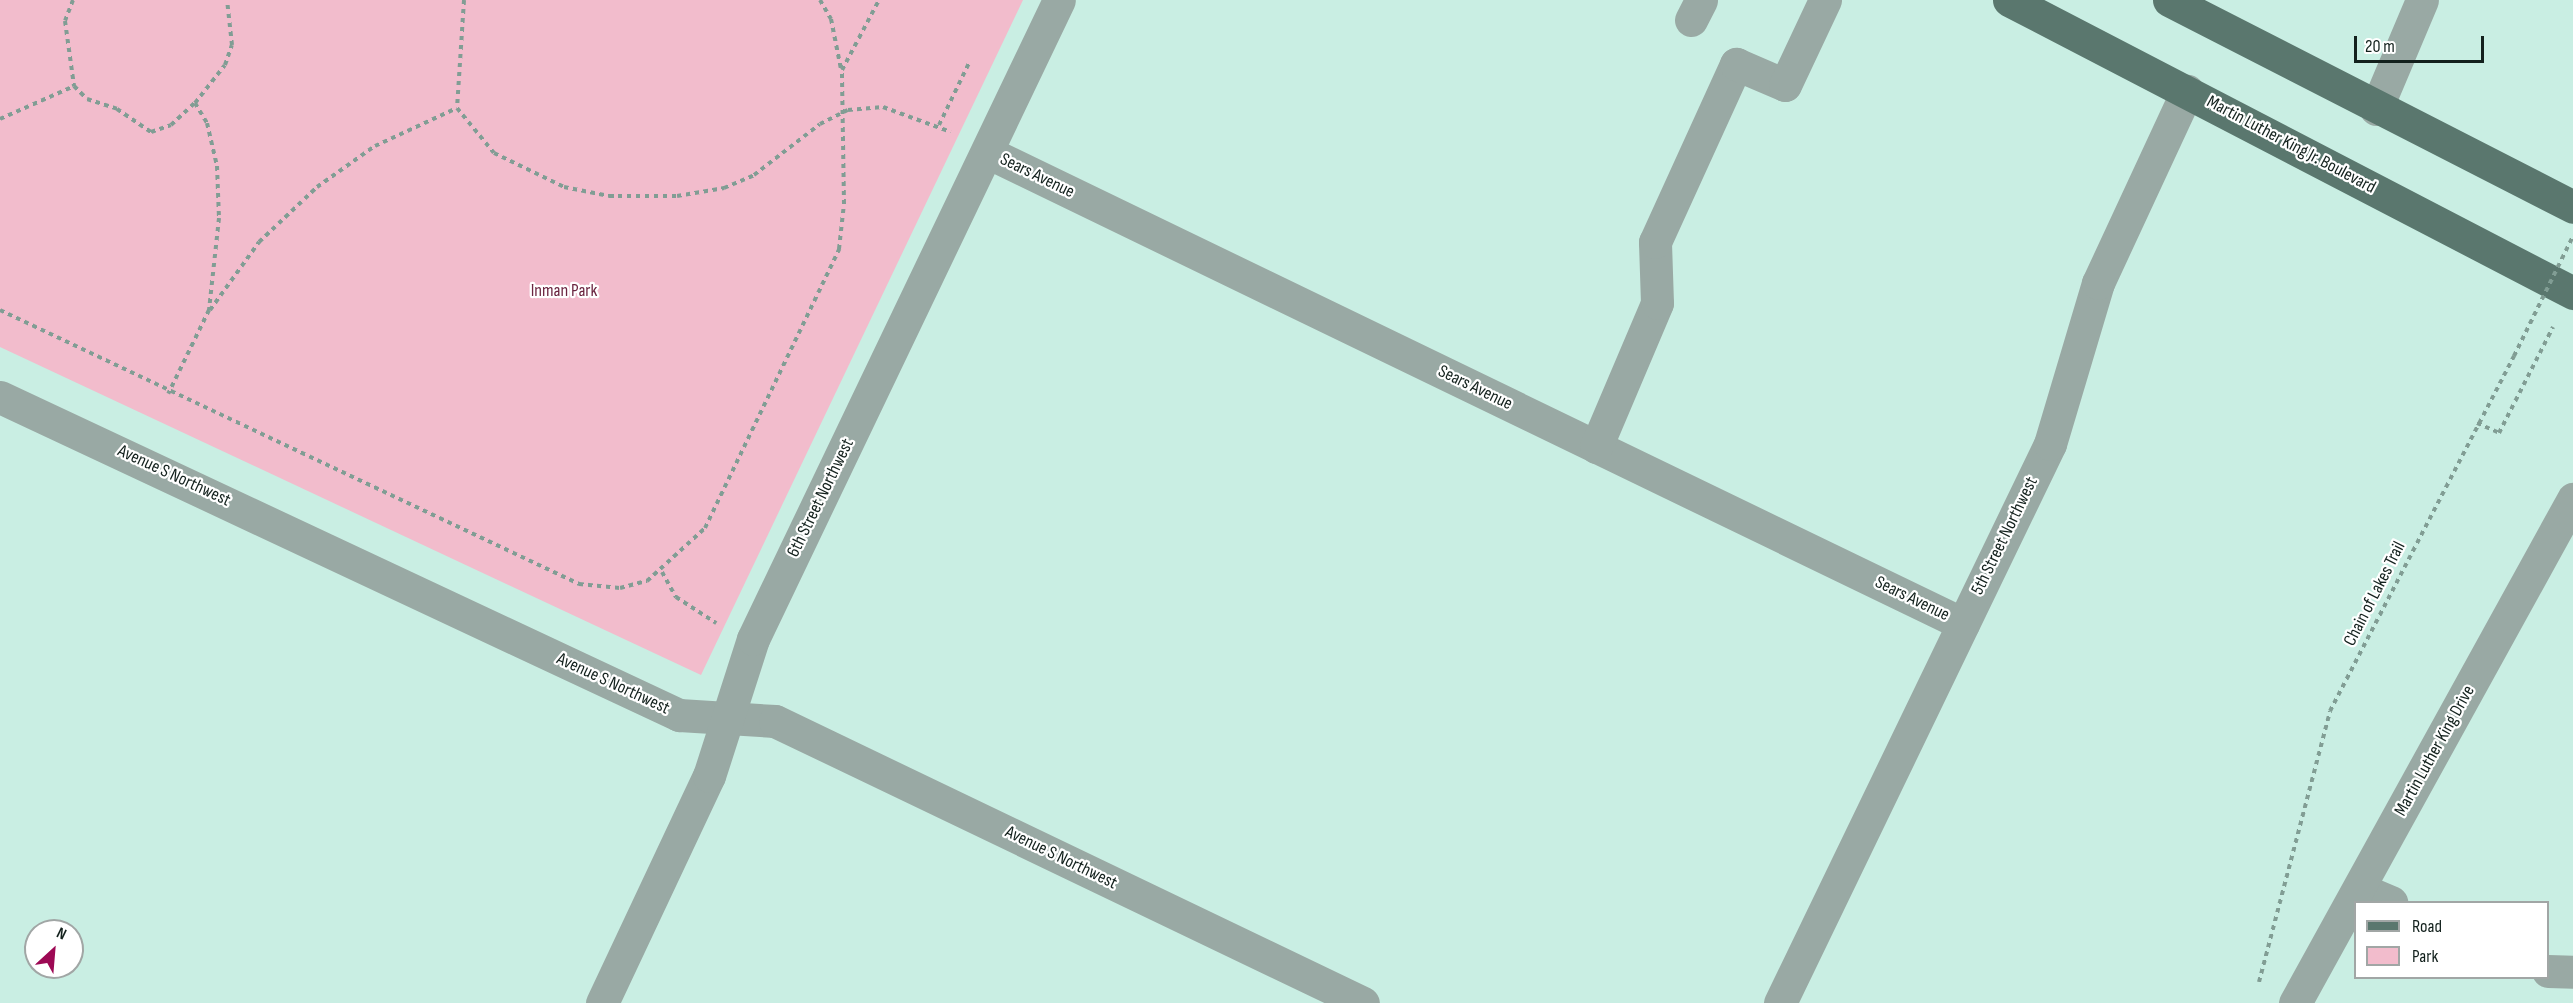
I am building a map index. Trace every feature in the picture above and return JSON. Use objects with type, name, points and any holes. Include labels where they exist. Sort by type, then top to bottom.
[{"type":"main road","name":"Martin Luther King Jr. Boulevard","points":[[2009,0],[2573,293]]},
{"type":"main road","points":[[2169,0],[2376,109],[2573,207]]},
{"type":"street","name":"6th Street Northwest","points":[[602,1003],[709,776],[753,639],[1059,0]]},
{"type":"street","points":[[1596,447],[1657,303],[1655,242],[1736,64],[1785,85],[1825,0]]},
{"type":"street","points":[[2376,109],[2422,0]]},
{"type":"street","name":"5th Street Northwest","points":[[1779,1003],[2054,434],[2098,283],[2187,91]]},
{"type":"street","name":"Sears Avenue","points":[[987,152],[1963,624]]},
{"type":"street","name":"Avenue S Northwest","points":[[0,397],[679,715],[775,721],[1363,1003]]},
{"type":"street","name":"Martin Luther King Drive","points":[[2295,1003],[2360,889],[2573,499]]},
{"type":"street","points":[[2360,889],[2387,901]]},
{"type":"street","points":[[2549,971],[2573,972]]},
{"type":"path","points":[[73,0],[65,21],[74,86],[87,99],[117,109],[151,132],[171,125],[195,103],[225,65],[232,45],[227,0]]},
{"type":"path","points":[[464,0],[457,108],[494,153],[528,173],[609,196],[676,196],[724,188],[754,175],[839,115],[884,107],[939,125],[987,152]]},
{"type":"path","points":[[0,310],[168,394],[579,584],[620,588],[662,572],[705,528],[839,249],[845,157],[839,115],[842,70],[831,19],[820,0]]},
{"type":"path","points":[[842,70],[879,0]]},
{"type":"path","points":[[939,125],[970,61]]},
{"type":"path","points":[[0,119],[74,86]]},
{"type":"path","points":[[195,103],[207,123],[217,166],[219,218],[209,310]]},
{"type":"path","points":[[168,394],[209,310],[259,242],[317,187],[375,146],[457,108]]},
{"type":"path","name":"Chain of Lakes Trail","points":[[2258,985],[2330,711],[2514,356],[2573,236]]},
{"type":"path","points":[[2478,423],[2499,433],[2555,323]]},
{"type":"path","points":[[662,572],[676,597],[719,624]]},
{"type":"green space","name":"Inman Park","points":[[0,0],[1023,0],[701,675],[0,347]]}]
